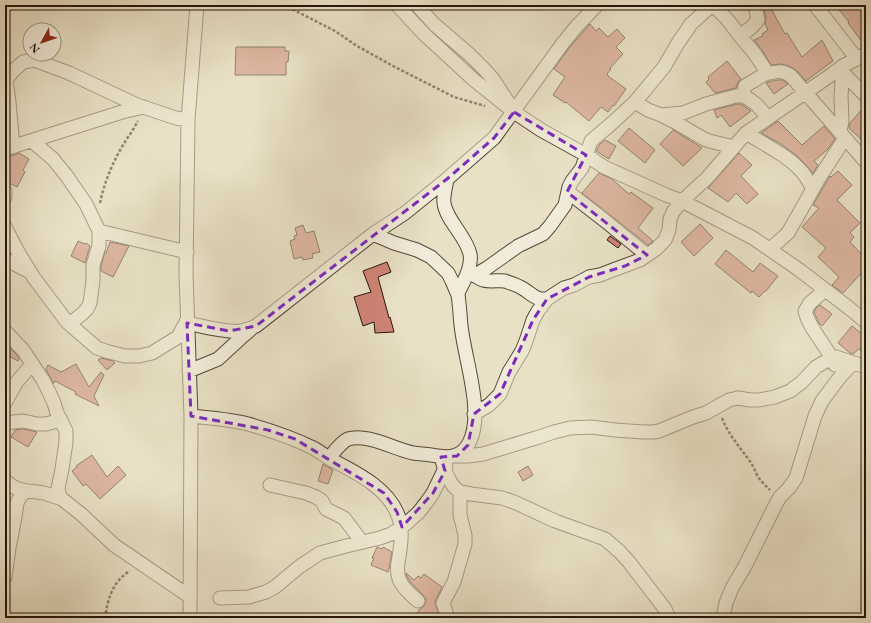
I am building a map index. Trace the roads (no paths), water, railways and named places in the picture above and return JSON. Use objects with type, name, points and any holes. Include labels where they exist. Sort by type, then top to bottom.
[{"type":"street","points":[[190,618],[191,416],[187,321],[188,120],[197,5]]},
{"type":"street","points":[[397,5],[424,34],[474,80],[514,112],[541,130],[604,167],[682,201],[753,238],[770,249],[866,322]]},
{"type":"street","points":[[417,5],[434,24],[485,70],[493,79],[514,112]]},
{"type":"street","points":[[189,371],[218,359],[243,336],[373,234],[405,213],[448,179],[494,138],[563,43],[597,5]]},
{"type":"street","points":[[458,295],[460,289],[471,275],[488,268],[518,246],[542,234],[550,226],[565,205],[572,182],[582,168],[591,141],[635,102],[664,67],[691,24],[712,5],[727,19],[759,60],[766,71],[765,74]]},
{"type":"street","points":[[740,36],[752,27],[758,20],[755,5]]},
{"type":"street","points":[[474,414],[489,405],[500,394],[509,372],[522,351],[533,320],[547,299],[564,288],[574,285],[589,277],[600,275],[640,260],[656,249],[665,240],[673,212],[746,133],[861,56],[815,5]]},
{"type":"street","points":[[146,108],[122,112],[9,148],[9,102],[6,80],[23,62],[34,60],[69,73],[137,105],[146,108],[176,118],[188,120]]},
{"type":"street","points":[[770,249],[788,232],[842,134],[842,69]]},
{"type":"street","points":[[842,69],[866,96]]},
{"type":"street","points":[[743,96],[745,86],[765,74],[781,71],[787,73],[866,162]]},
{"type":"street","points":[[661,115],[683,113],[706,104],[736,96],[743,96],[757,106],[768,118]]},
{"type":"street","points":[[824,113],[841,96]]},
{"type":"street","points":[[635,102],[709,141],[734,147]]},
{"type":"street","points":[[746,133],[793,164],[803,173],[813,189]]},
{"type":"street","points":[[32,140],[53,159],[66,175],[86,204],[99,232],[99,246],[93,265],[93,281],[90,303],[82,314],[72,322],[67,322]]},
{"type":"street","points":[[448,179],[444,201],[445,209],[468,246],[471,275]]},
{"type":"street","points":[[5,191],[5,197]]},
{"type":"street","points":[[568,192],[646,255]]},
{"type":"street","points":[[5,228],[31,272],[67,322],[97,348],[125,356],[139,356],[152,353],[178,338],[187,321]]},
{"type":"street","points":[[99,232],[187,252]]},
{"type":"street","points":[[373,234],[394,243],[417,250],[430,257],[448,273],[458,295],[466,360],[470,375],[474,428],[468,445],[464,450],[450,456]]},
{"type":"street","points":[[5,259],[31,272]]},
{"type":"street","points":[[471,275],[488,281],[504,281],[522,288],[537,298],[542,300],[547,299]]},
{"type":"street","points":[[825,290],[810,303],[805,313],[832,358],[840,377]]},
{"type":"street","points":[[187,321],[229,331],[247,330],[256,326]]},
{"type":"street","points":[[5,331],[23,350],[32,364],[50,394],[66,431],[66,442],[58,488],[62,499],[114,545],[189,596]]},
{"type":"street","points":[[329,458],[337,448],[347,440],[359,438],[371,440],[413,453],[450,456],[483,454],[570,428],[591,427],[643,432],[659,431],[706,413],[722,403],[733,399],[759,400],[775,397],[790,391],[802,382],[816,367],[832,358],[866,367]]},
{"type":"street","points":[[723,618],[726,603],[732,588],[780,497],[796,478],[815,416],[822,401],[852,363]]},
{"type":"street","points":[[5,403],[16,383],[32,364]]},
{"type":"street","points":[[191,416],[246,424],[301,442],[352,470],[384,493],[397,512],[402,527],[397,565],[400,583],[418,601]]},
{"type":"street","points":[[5,424],[23,421],[46,424],[60,420]]},
{"type":"street","points":[[220,598],[249,597],[266,592],[275,587],[298,567],[320,553],[391,534],[402,527],[418,513],[426,503],[445,471],[450,456]]},
{"type":"street","points":[[445,471],[454,487],[460,492],[502,498],[555,521],[605,539],[612,544],[629,562],[665,609],[670,618]]},
{"type":"street","points":[[5,480],[14,488],[46,494],[62,499]]},
{"type":"street","points":[[270,485],[306,493],[316,497],[322,501],[326,509],[344,518],[362,542]]},
{"type":"street","points":[[5,577],[17,503],[22,495],[27,491]]},
{"type":"street","points":[[447,615],[443,603],[454,582],[465,544],[465,535],[460,515],[460,492]]}]
